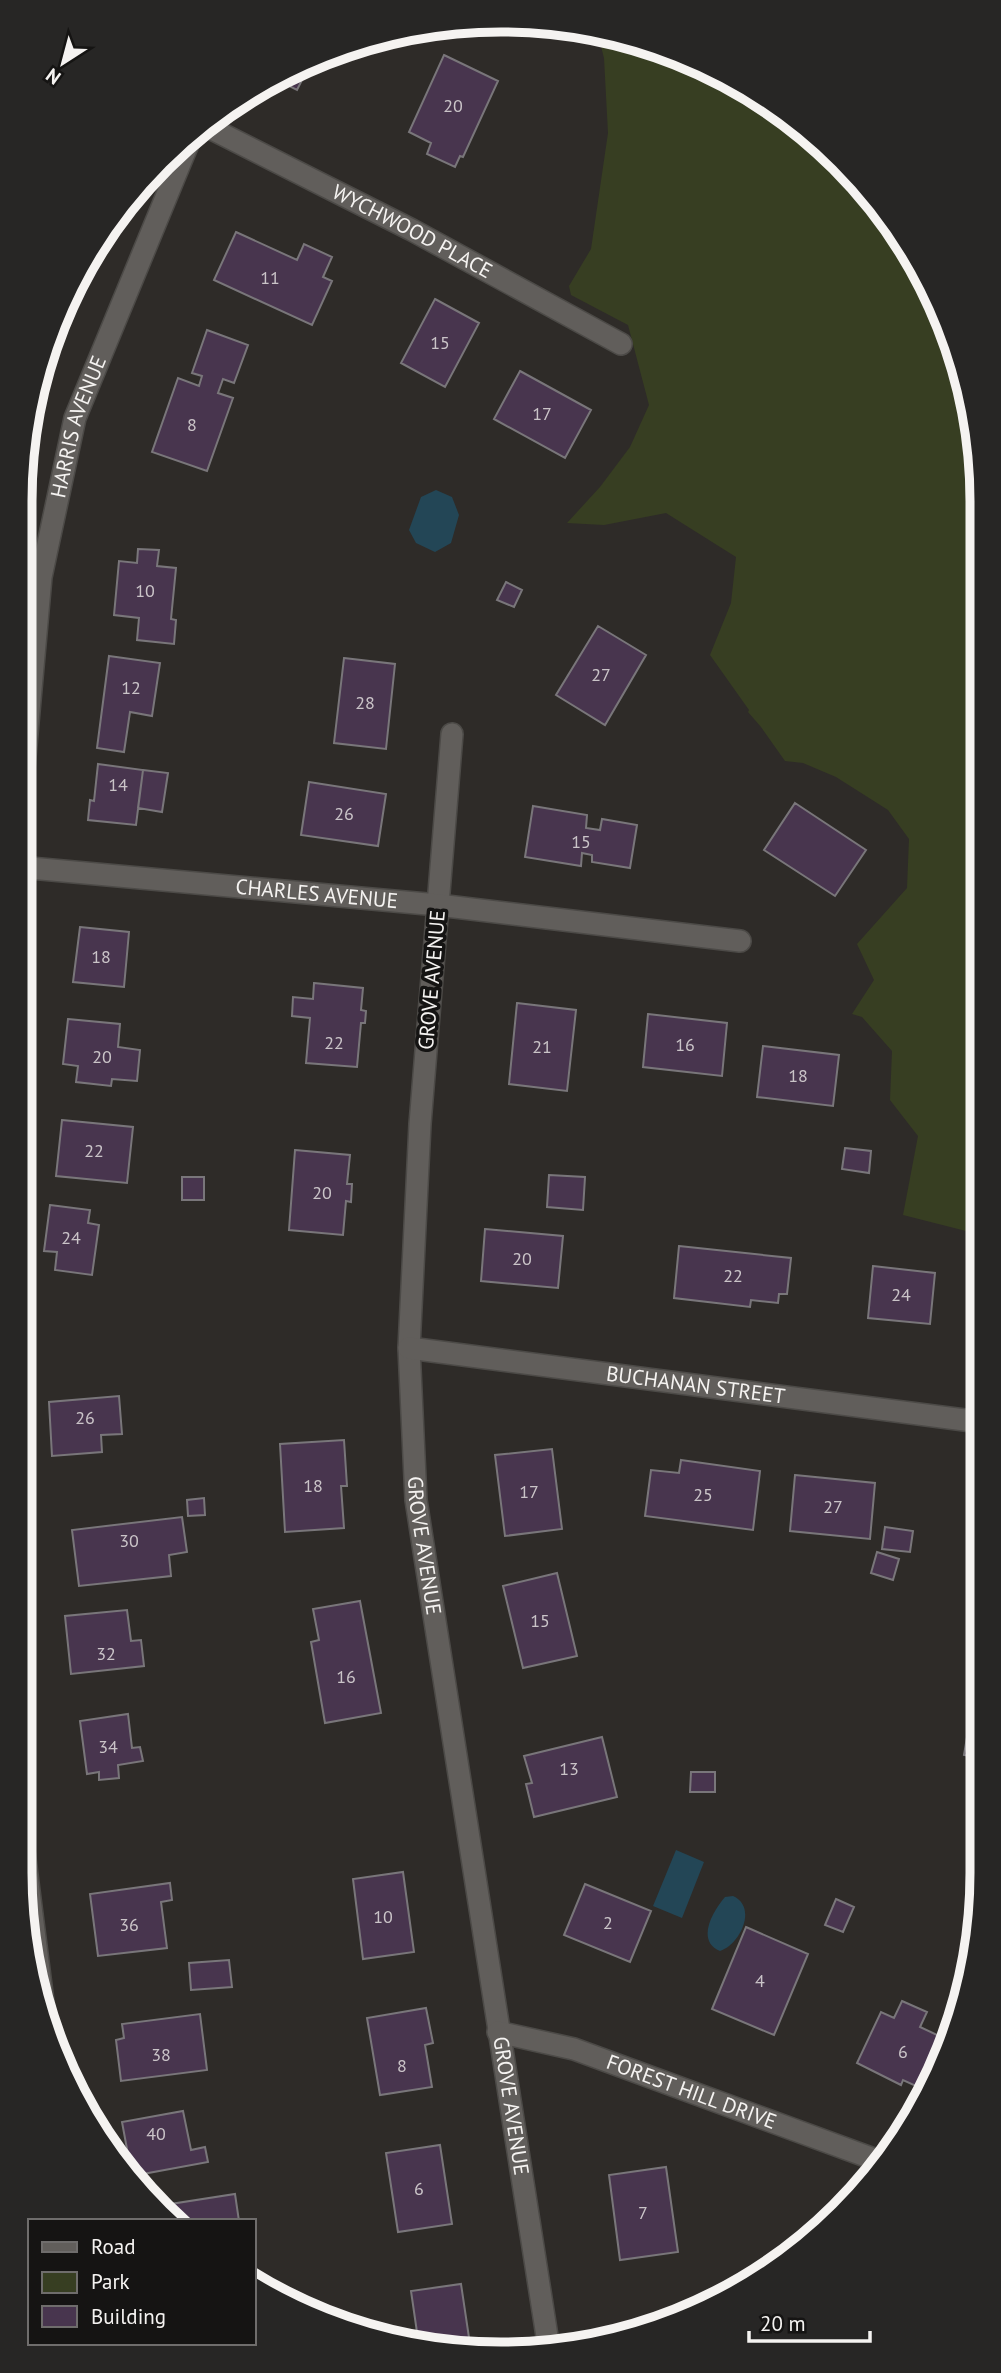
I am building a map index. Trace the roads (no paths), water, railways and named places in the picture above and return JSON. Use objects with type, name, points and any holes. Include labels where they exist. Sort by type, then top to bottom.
[{"type":"street","name":"WYCHWOOD PLACE","points":[[213,130],[412,230],[621,344]]},
{"type":"street","name":"HARRIS AVENUE","points":[[32,678],[41,577],[75,418],[183,155]]},
{"type":"street","name":"GROVE AVENUE","points":[[452,734],[420,1124],[409,1348],[416,1500],[547,2338]]},
{"type":"street","name":"CHARLES AVENUE","points":[[32,868],[438,905],[740,941]]},
{"type":"street","name":"BUCHANAN STREET","points":[[409,1348],[970,1421]]},
{"type":"street","name":"FOREST HILL DRIVE","points":[[498,2032],[574,2049],[873,2159]]},
{"type":"water","points":[[436,490],[452,497],[459,515],[451,543],[435,552],[416,543],[409,530],[421,497]]},
{"type":"water","points":[[676,1850],[704,1862],[682,1918],[653,1906]]},
{"type":"water","points":[[733,1896],[744,1908],[745,1917],[734,1941],[720,1951],[709,1940],[709,1926],[715,1910],[725,1897]]}]
